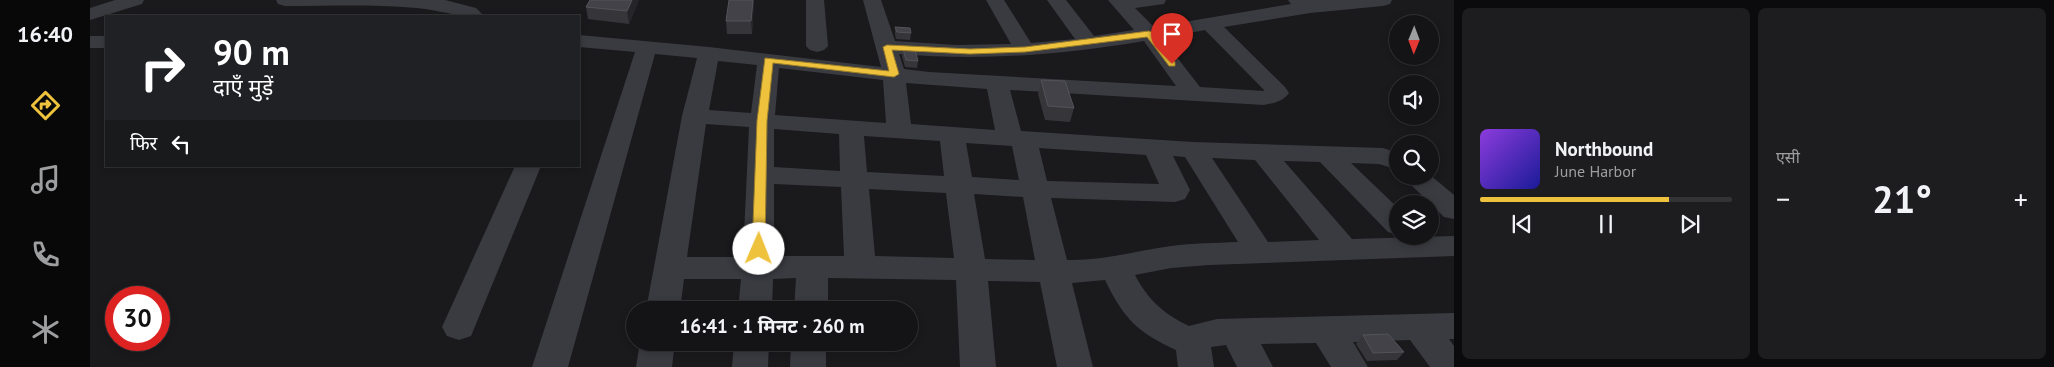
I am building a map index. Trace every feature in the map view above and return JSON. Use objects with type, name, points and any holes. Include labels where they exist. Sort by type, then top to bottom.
[{"type":"street","points":[[90,14],[135,0]]},
{"type":"street","points":[[284,0],[415,2],[455,7],[473,15]]},
{"type":"street","points":[[816,0],[817,46]]},
{"type":"street","points":[[872,0],[890,59],[899,131]]},
{"type":"street","points":[[995,0],[1025,50]]},
{"type":"street","points":[[1056,0],[1088,42]]},
{"type":"street","points":[[1119,2],[1157,0]]},
{"type":"street","points":[[580,45],[647,47],[769,60],[890,59],[970,52],[1025,50],[1149,34],[1304,4],[1383,0]]},
{"type":"street","points":[[1119,2],[1149,34],[1194,95]]},
{"type":"street","points":[[890,59],[929,79],[1264,98],[1277,93],[1274,87],[1209,23]]},
{"type":"street","points":[[90,42],[105,42]]},
{"type":"street","points":[[550,367],[647,47]]},
{"type":"street","points":[[664,301],[694,116],[710,53]]},
{"type":"street","points":[[756,301],[762,121],[769,60]]},
{"type":"street","points":[[997,84],[1036,189],[1075,367]]},
{"type":"street","points":[[694,116],[1017,140],[1193,150],[1383,156],[1389,158]]},
{"type":"street","points":[[851,127],[860,268]]},
{"type":"street","points":[[952,135],[972,270],[978,367]]},
{"type":"street","points":[[761,175],[1036,189],[1175,193],[1176,190],[1156,148]]},
{"type":"street","points":[[1193,150],[1259,252]]},
{"type":"street","points":[[1263,153],[1344,250]]},
{"type":"street","points":[[1327,154],[1389,217]]},
{"type":"street","points":[[458,327],[528,167]]},
{"type":"street","points":[[1425,185],[1454,210]]},
{"type":"street","points":[[1439,244],[1454,246]]},
{"type":"street","points":[[670,268],[860,268],[1084,272],[1171,257],[1344,250],[1389,245]]},
{"type":"street","points":[[811,301],[812,268]]},
{"type":"street","points":[[1115,268],[1136,308],[1195,354],[1202,335],[1236,332],[1454,326]]},
{"type":"street","points":[[1420,327],[1450,367]]},
{"type":"street","points":[[1326,330],[1350,367]]},
{"type":"street","points":[[1236,332],[1254,367]]},
{"type":"street","points":[[654,367],[657,351]]},
{"type":"street","points":[[750,367],[751,351]]},
{"type":"street","points":[[808,367],[809,351]]},
{"type":"building","points":[[590,0],[632,0],[627,11],[586,7]]},
{"type":"building","points":[[729,0],[753,0],[751,21],[726,21]]},
{"type":"building","points":[[895,27],[910,28],[911,33],[897,32]]},
{"type":"building","points":[[903,49],[915,50],[918,61],[906,60]]},
{"type":"building","points":[[1041,80],[1065,81],[1074,108],[1048,106]]},
{"type":"building","points":[[1388,334],[1404,352],[1373,353],[1363,335]]},
{"type":"route","points":[[759,249],[762,121],[769,60],[894,74],[887,47],[970,52],[1025,50],[1149,34],[1172,64]]}]
